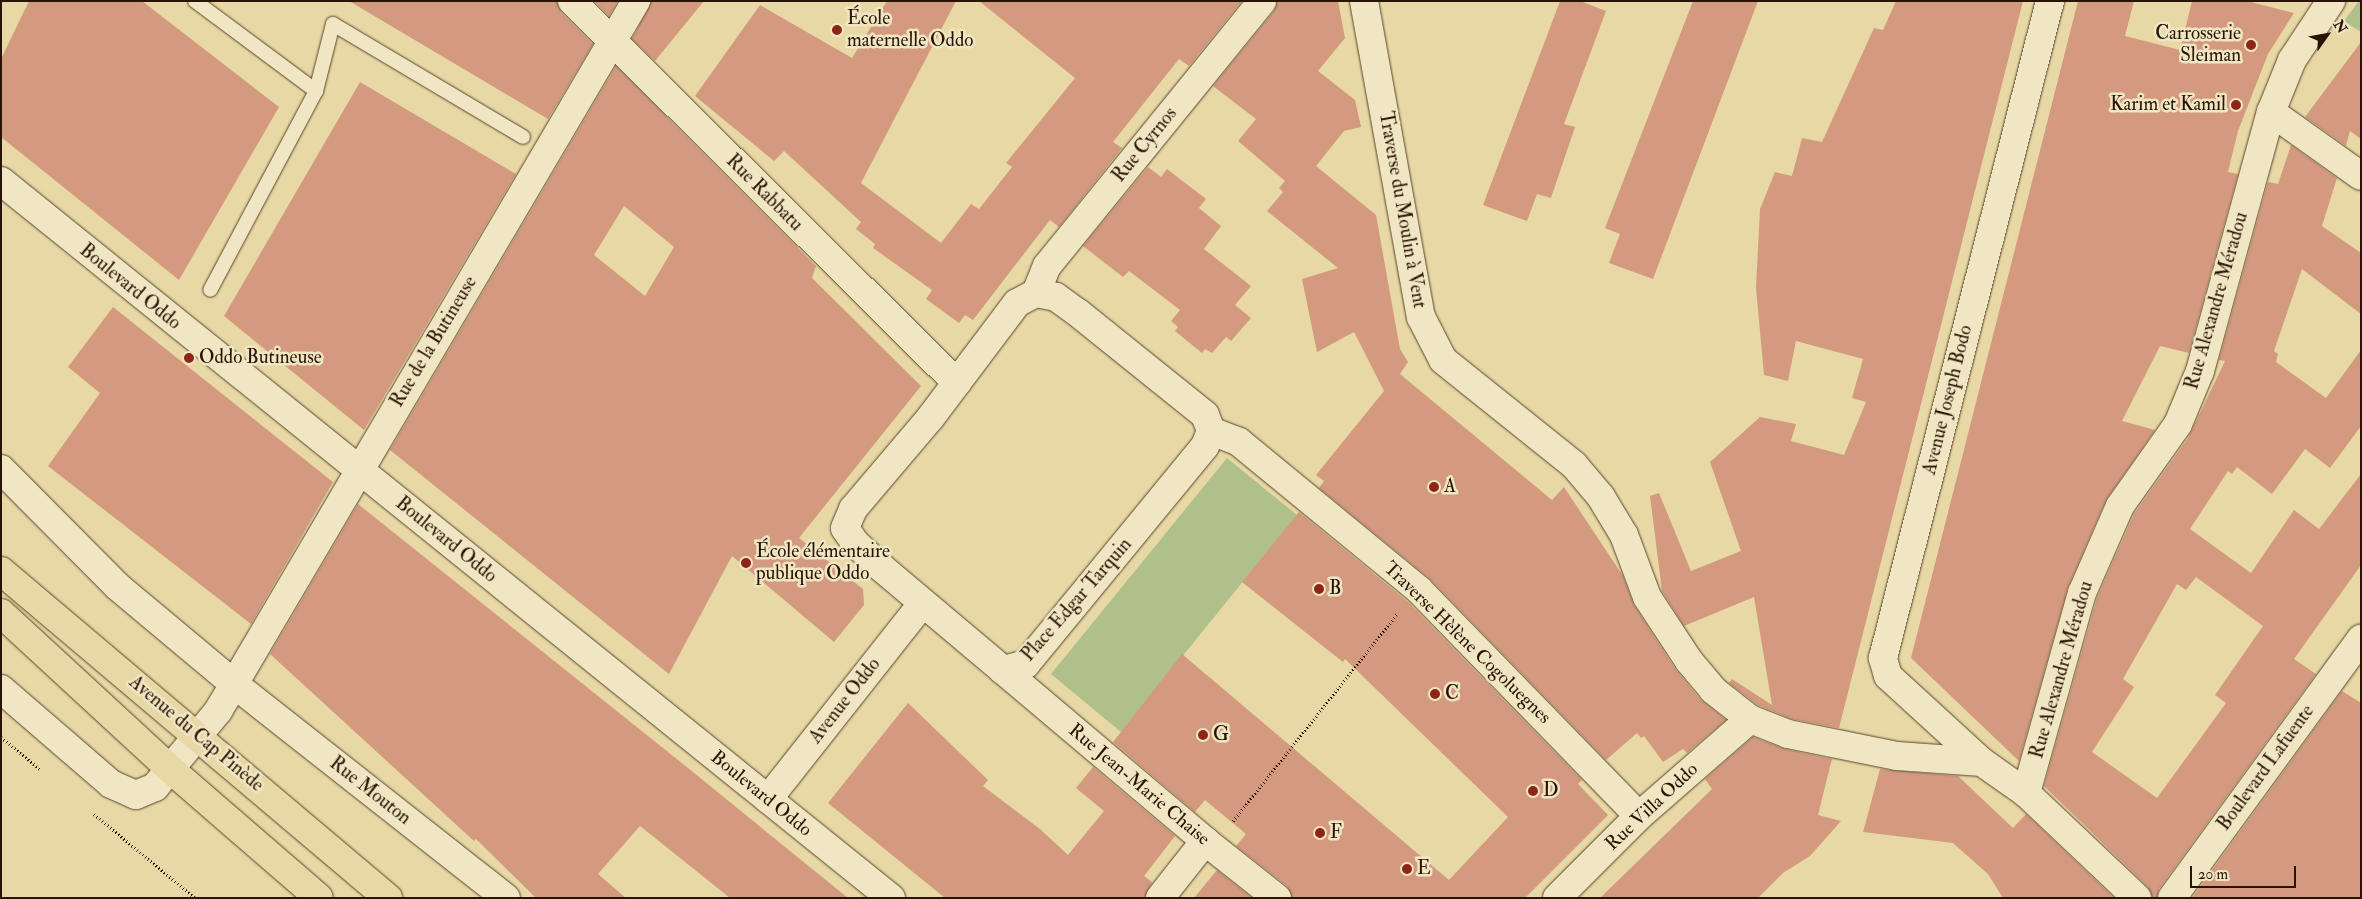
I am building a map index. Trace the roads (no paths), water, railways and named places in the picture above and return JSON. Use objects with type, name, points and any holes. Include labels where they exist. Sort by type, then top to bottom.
[{"type":"main road","name":"Avenue du Cap Pinède","points":[[1,571],[199,734],[388,898]]},
{"type":"main road","name":"Avenue du Cap Pinède","points":[[1,613],[169,768],[319,898]]},
{"type":"street","name":"Rue Rabbatu","points":[[572,1],[957,383]]},
{"type":"street","name":"Rue de la Butineuse","points":[[1,689],[111,784],[136,795],[155,787],[199,734],[234,684],[636,1]]},
{"type":"street","name":"Rue Cyrnos","points":[[1036,293],[1046,266],[1262,1]]},
{"type":"street","name":"Traverse du Moulin à Vent","points":[[1364,1],[1421,317],[1444,360],[1580,471],[1601,497],[1624,534],[1633,566],[1647,597],[1689,661],[1713,690],[1750,719],[1788,734],[1898,756],[1982,762]]},
{"type":"street","name":"Avenue Joseph Bodo","points":[[1982,762],[1888,676],[1882,658],[2050,1]]},
{"type":"street","name":"Rue Alexandre Méradou","points":[[2026,793],[2082,594],[2120,506],[2178,424],[2200,371],[2271,112],[2292,60],[2328,5]]},
{"type":"street","points":[[2271,112],[2361,176]]},
{"type":"street","name":"Boulevard Oddo","points":[[1,182],[891,898]]},
{"type":"street","name":"Place Edgar Tarquin","points":[[1036,293],[1017,303],[957,383],[853,509],[846,528],[856,544],[922,604],[1003,670],[1026,664],[1205,446],[1211,431]]},
{"type":"street","points":[[1036,293],[1056,297],[1077,312],[1205,415],[1211,431]]},
{"type":"street","name":"Traverse Hèlène Cogoluegnes","points":[[1211,431],[1239,442],[1419,590],[1639,816]]},
{"type":"street","name":"Rue Mouton","points":[[1,469],[117,586],[234,684],[506,898]]},
{"type":"street","name":"Avenue Oddo","points":[[768,799],[922,604]]},
{"type":"street","name":"Boulevard Lafuente","points":[[2172,898],[2361,639]]},
{"type":"street","name":"Rue Jean-Marie Chaise","points":[[1003,670],[1205,841],[1277,898]]},
{"type":"street","name":"Rue Villa Oddo","points":[[1557,898],[1639,816],[1750,719]]},
{"type":"street","points":[[1982,762],[2026,793],[2137,898]]},
{"type":"street","points":[[1160,898],[1205,841]]},
{"type":"lane","points":[[195,1],[316,91]]},
{"type":"lane","points":[[210,290],[316,91],[334,24],[523,137]]},
{"type":"place","name":"École maternelle Oddo","points":[[837,30]]},
{"type":"place","name":"Carrosserie Sleiman","points":[[2251,45]]},
{"type":"place","name":"Karim et Kamil","points":[[2236,105]]},
{"type":"place","name":"Oddo Butineuse","points":[[189,358]]},
{"type":"place","name":"A","points":[[1434,487]]},
{"type":"place","name":"École élémentaire publique Oddo","points":[[746,563]]},
{"type":"place","name":"B","points":[[1319,589]]},
{"type":"place","name":"C","points":[[1435,694]]},
{"type":"place","name":"G","points":[[1203,735]]},
{"type":"place","name":"D","points":[[1533,791]]},
{"type":"place","name":"F","points":[[1320,833]]},
{"type":"place","name":"E","points":[[1407,869]]}]
